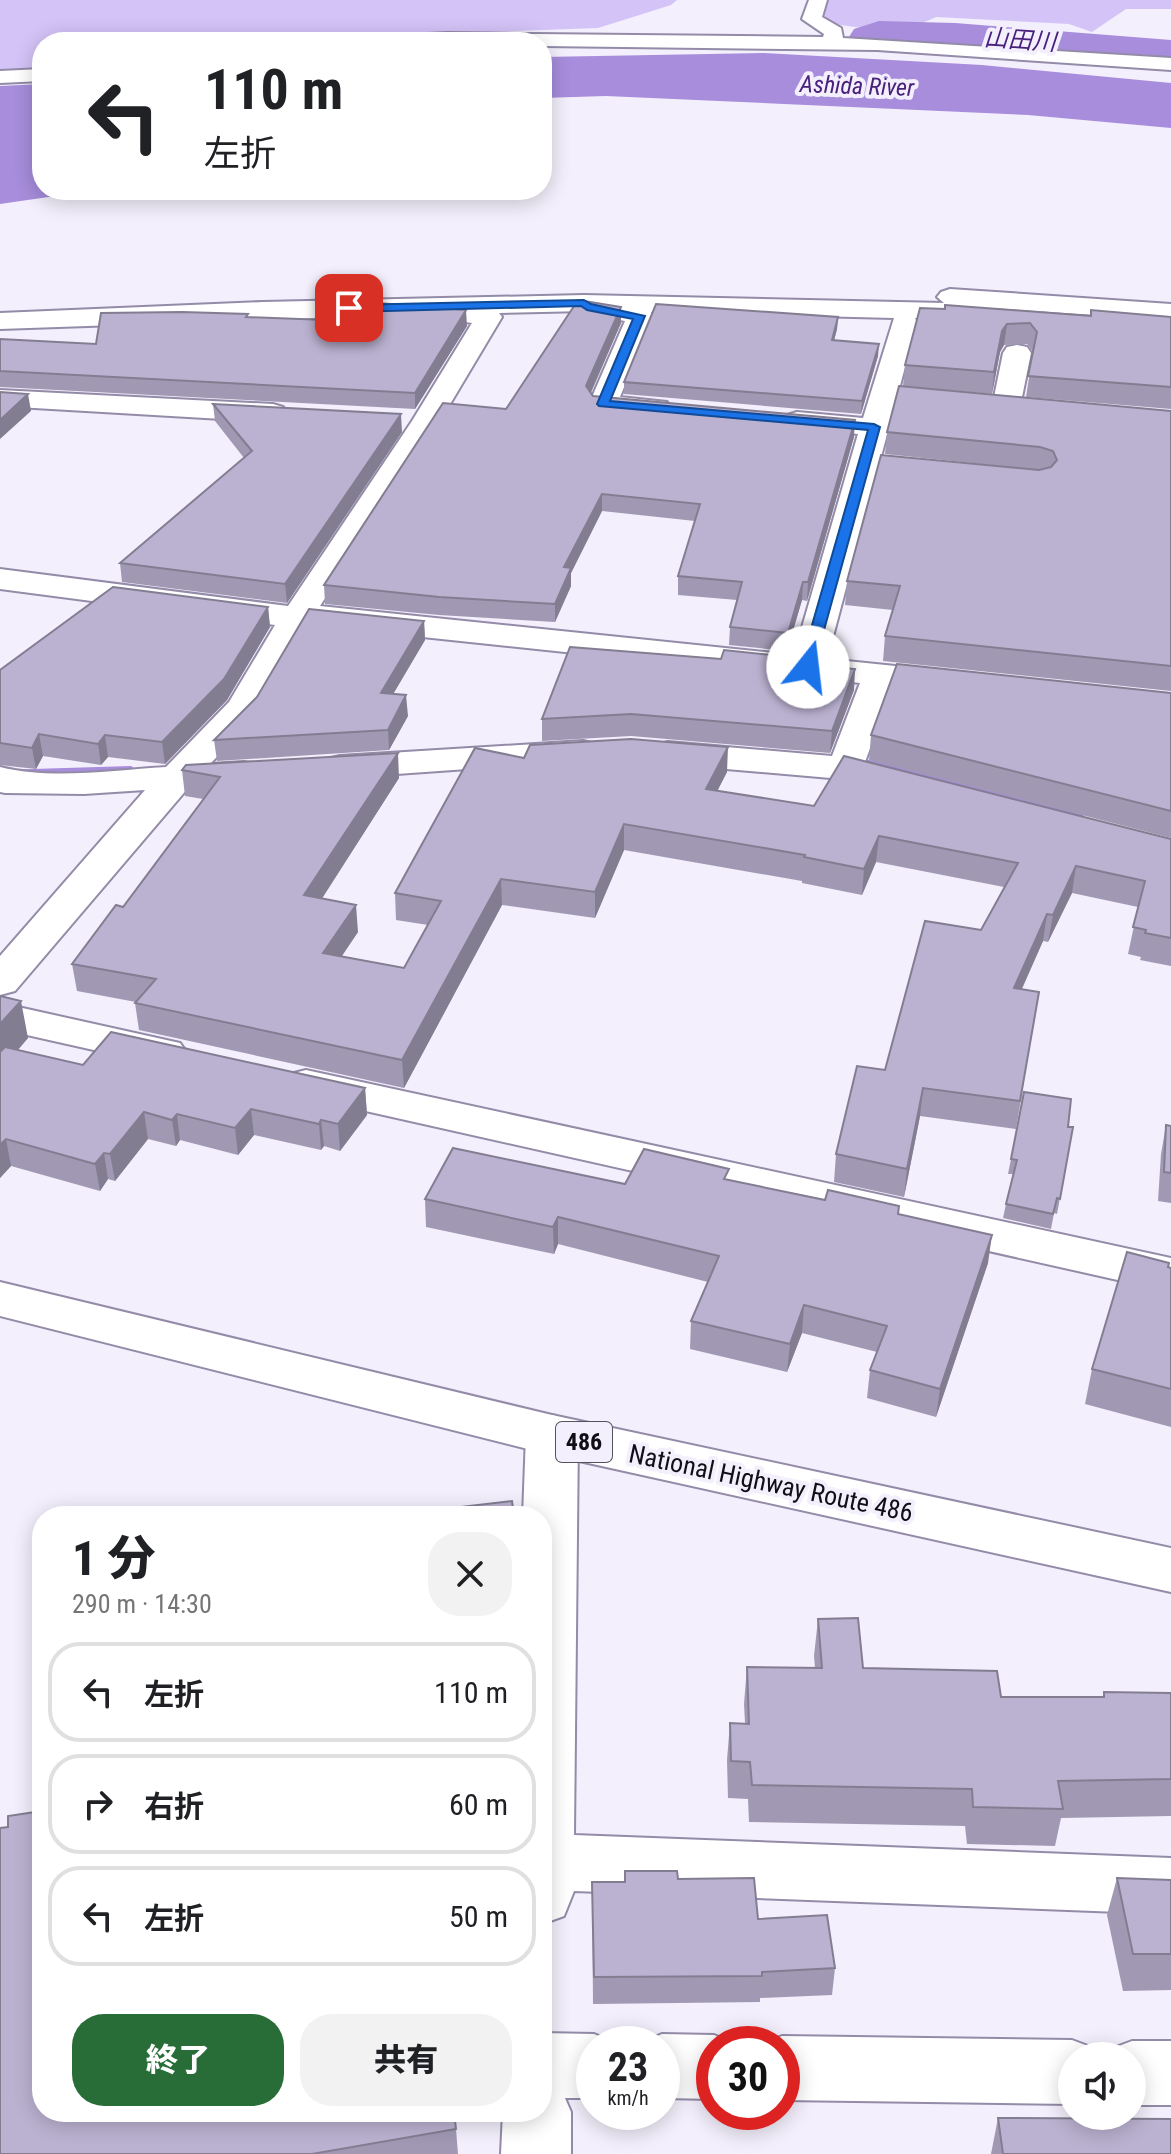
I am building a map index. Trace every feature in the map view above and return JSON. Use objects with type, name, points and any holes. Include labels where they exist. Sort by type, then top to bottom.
[{"type":"main road","points":[[818,0],[812,19],[834,32],[832,43]]},
{"type":"main road","points":[[552,40],[832,43],[1039,53],[1171,64]]},
{"type":"main road","points":[[0,77],[32,75]]},
{"type":"main road","points":[[0,307],[210,297],[519,290],[793,292],[1002,299],[1171,312]]},
{"type":"main road","points":[[584,303],[587,307],[640,316],[603,404],[678,410]]},
{"type":"main road","points":[[0,321],[263,310],[584,303],[955,311],[1171,325]]},
{"type":"main road","points":[[0,982],[243,708],[298,615],[426,421],[489,317],[406,308]]},
{"type":"main road","points":[[808,667],[904,322]]},
{"type":"main road","points":[[1006,407],[1017,353]]},
{"type":"main road","points":[[883,396],[914,399]]},
{"type":"main road","points":[[0,398],[300,415]]},
{"type":"main road","points":[[976,404],[1036,409]]},
{"type":"main road","points":[[769,418],[874,427]]},
{"type":"main road","points":[[395,420],[426,421]]},
{"type":"main road","points":[[864,464],[895,467]]},
{"type":"main road","points":[[0,579],[281,616],[298,615],[987,685]]},
{"type":"main road","points":[[848,760],[880,674]]},
{"type":"main road","points":[[2,780],[84,783],[187,768],[289,770],[625,750],[848,760],[932,791]]},
{"type":"main road","points":[[0,1016],[203,1061]]},
{"type":"main road","points":[[265,1075],[1171,1275]]},
{"type":"main road","name":"National Highway Route 486","points":[[0,1299],[552,1435],[1171,1570]]},
{"type":"main road","points":[[551,1506],[552,1435]]},
{"type":"main road","points":[[552,1862],[1171,1886]]},
{"type":"main road","points":[[552,2065],[576,2066]]},
{"type":"main road","points":[[800,2068],[1058,2072]]},
{"type":"main road","points":[[1146,2073],[1171,2073]]},
{"type":"main road","points":[[536,2154],[537,2122]]},
{"type":"shaded area","points":[[0,0],[677,0],[671,5],[598,28],[490,32],[32,32],[32,70],[0,71]]},
{"type":"shaded area","points":[[827,0],[1171,0],[1171,9],[1126,9],[1092,32],[1069,24],[936,17],[910,26],[880,28],[824,21],[822,12]]},
{"type":"water","name":"Ashida River","points":[[764,53],[982,65],[1171,83],[1171,128],[1028,115],[606,96],[552,98],[552,57]]},
{"type":"water","points":[[32,84],[32,199],[0,204],[0,86]]},
{"type":"building","points":[[578,300],[621,307],[586,386],[593,396],[855,420],[808,582],[803,582],[788,633],[730,627],[742,582],[678,576],[700,504],[602,494],[564,567],[571,568],[555,604],[439,597],[324,585],[443,403],[506,409]]},
{"type":"building","points":[[378,303],[466,310],[415,393],[0,371],[0,339],[96,344],[101,313],[248,314],[246,317],[378,322]]},
{"type":"building","points":[[656,304],[838,317],[832,340],[879,344],[862,401],[624,382]]},
{"type":"building","points":[[945,305],[1091,316],[1091,310],[1171,317],[1171,387],[1028,376],[1037,332],[1030,323],[1007,324],[1002,331],[994,372],[905,365],[920,308],[945,309]]},
{"type":"building","points":[[899,386],[1171,411],[1171,666],[885,636],[900,586],[847,581],[881,455],[1039,470],[1051,467],[1057,460],[1053,451],[1040,447],[887,432]]},
{"type":"building","points":[[0,392],[28,394],[0,420]]},
{"type":"building","points":[[213,404],[401,414],[285,584],[120,563],[252,451]]},
{"type":"building","points":[[113,587],[268,607],[224,679],[162,742],[105,735],[98,744],[39,734],[32,748],[0,743],[0,670]]},
{"type":"building","points":[[309,609],[424,621],[381,693],[406,695],[388,730],[214,740],[257,697]]},
{"type":"building","points":[[570,647],[721,659],[724,650],[781,656],[779,661],[855,669],[832,731],[631,714],[542,719]]},
{"type":"building","points":[[897,664],[1171,693],[1171,811],[871,735]]},
{"type":"building","points":[[631,739],[728,747],[706,789],[814,806],[844,756],[1171,839],[1171,938],[1145,933],[1146,930],[1133,927],[1145,881],[1076,866],[1053,915],[1047,914],[1014,988],[1039,992],[1020,1101],[923,1088],[907,1169],[836,1154],[857,1066],[885,1070],[925,921],[981,930],[1018,863],[879,836],[864,869],[805,855],[624,824],[595,892],[501,879],[402,1060],[135,1003],[156,979],[72,964],[116,905],[123,907],[220,777],[182,770],[186,765],[398,753],[304,895],[356,905],[323,953],[404,968],[441,901],[395,893],[475,748],[524,758],[530,745]]},
{"type":"building","points":[[0,996],[21,1001],[0,1024]]},
{"type":"building","points":[[111,1032],[365,1088],[338,1124],[321,1120],[319,1124],[251,1109],[235,1128],[177,1114],[172,1120],[144,1112],[110,1154],[104,1153],[95,1164],[6,1139],[0,1145],[0,1052],[5,1047],[83,1065]]},
{"type":"building","points":[[1024,1092],[1071,1099],[1068,1127],[1073,1127],[1060,1199],[1057,1198],[1053,1214],[1006,1204],[1017,1160],[1011,1159]]},
{"type":"building","points":[[1166,1125],[1171,1126],[1171,1173],[1164,1172]]},
{"type":"building","points":[[453,1148],[625,1184],[644,1149],[729,1169],[724,1179],[825,1200],[828,1190],[899,1206],[898,1214],[992,1235],[940,1389],[870,1370],[887,1326],[804,1305],[790,1344],[691,1321],[719,1256],[558,1217],[553,1227],[425,1199]]},
{"type":"building","points":[[1127,1252],[1169,1263],[1168,1267],[1171,1268],[1171,1389],[1092,1369]]},
{"type":"building","points":[[512,1501],[513,1506],[469,1506]]},
{"type":"building","points":[[858,1618],[863,1668],[997,1671],[1001,1697],[1104,1697],[1104,1692],[1171,1693],[1171,1779],[1058,1781],[1063,1809],[973,1807],[972,1789],[752,1785],[750,1762],[731,1761],[730,1723],[749,1724],[747,1667],[822,1668],[818,1619]]},
{"type":"building","points":[[32,1812],[32,2122],[455,2122],[456,2129],[312,2154],[0,2154],[0,1828],[8,1827],[8,1816]]},
{"type":"building","points":[[625,1871],[677,1871],[678,1879],[754,1878],[758,1919],[827,1915],[835,1968],[762,1972],[762,1976],[594,1977],[592,1882],[625,1882]]},
{"type":"building","points":[[1117,1878],[1171,1880],[1171,1954],[1133,1954]]},
{"type":"building","points":[[998,2118],[1058,2118],[1058,2130],[1146,2130],[1146,2119],[1171,2119],[1171,2154],[1003,2154]]},
{"type":"waterway","name":"山田川","points":[[868,37],[879,33],[955,35],[1171,52]]},
{"type":"waterway","points":[[854,761],[900,768],[1078,816]]},
{"type":"waterway","points":[[0,774],[131,770]]},
{"type":"route","points":[[349,308],[584,303],[587,307],[640,316],[603,404],[874,427],[808,667]]}]
